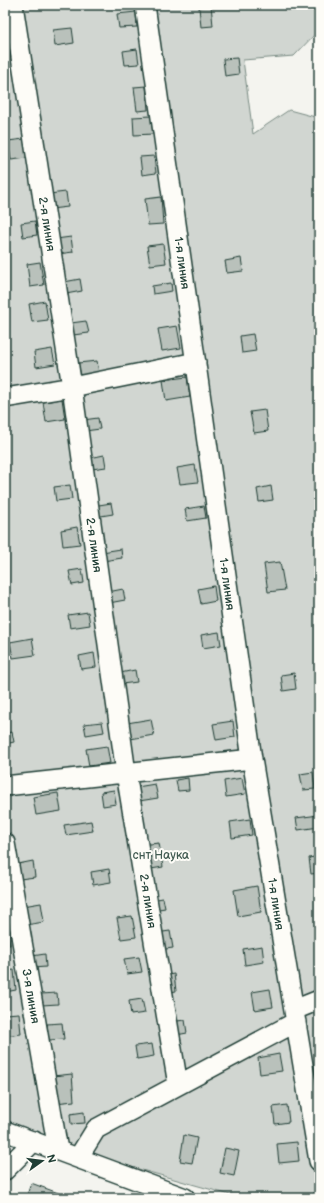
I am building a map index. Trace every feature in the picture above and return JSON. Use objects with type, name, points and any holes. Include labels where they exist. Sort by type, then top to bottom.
[{"type":"street","name":"2-я линия","points":[[13,5],[72,387],[126,773],[178,1085]]},
{"type":"street","name":"1-я линия","points":[[145,5],[252,759],[319,1161]]},
{"type":"street","points":[[5,398],[72,387],[196,362]]},
{"type":"street","points":[[5,786],[252,759]]},
{"type":"street","name":"3-я линия","points":[[5,842],[58,1150]]},
{"type":"street","points":[[78,1158],[96,1129],[178,1085],[295,1016],[319,1000]]},
{"type":"street","points":[[5,1131],[184,1198]]},
{"type":"street","points":[[5,1170],[34,1141]]},
{"type":"green space","name":"снт Наука","points":[[5,5],[319,5],[319,30],[294,56],[243,60],[253,134],[289,110],[319,118],[319,608],[315,588],[319,618],[319,1198],[241,1198],[50,1144],[5,1126]]},
{"type":"building","points":[[211,5],[213,26],[201,27],[199,7]]},
{"type":"building","points":[[136,12],[137,27],[119,28],[117,14]]},
{"type":"building","points":[[72,28],[74,43],[55,46],[53,30]]},
{"type":"building","points":[[137,49],[139,64],[125,65],[123,51]]},
{"type":"building","points":[[237,58],[239,74],[225,76],[223,59]]},
{"type":"building","points":[[146,86],[148,110],[137,111],[134,87]]},
{"type":"building","points":[[151,116],[153,134],[134,135],[133,117]]},
{"type":"building","points":[[24,139],[27,158],[11,160],[8,141]]},
{"type":"building","points":[[154,156],[156,173],[142,175],[140,157]]},
{"type":"building","points":[[66,192],[68,207],[51,209],[49,194]]},
{"type":"building","points":[[161,197],[163,224],[148,225],[145,199]]},
{"type":"building","points":[[35,221],[37,235],[23,237],[21,223]]},
{"type":"building","points":[[71,237],[73,252],[58,254],[56,239]]},
{"type":"building","points":[[163,244],[166,263],[150,265],[147,246]]},
{"type":"building","points":[[241,258],[243,271],[227,273],[225,261]]},
{"type":"building","points":[[40,262],[44,285],[30,287],[27,264]]},
{"type":"building","points":[[80,279],[82,291],[66,294],[64,282]]},
{"type":"building","points":[[171,283],[172,291],[153,294],[152,286]]},
{"type":"building","points":[[45,301],[48,320],[32,322],[29,304]]},
{"type":"building","points":[[86,321],[89,333],[73,335],[71,323]]},
{"type":"building","points":[[177,326],[181,348],[162,351],[158,329]]},
{"type":"building","points":[[253,334],[256,351],[242,353],[240,336]]},
{"type":"building","points":[[52,349],[55,364],[36,367],[34,352]]},
{"type":"building","points":[[97,361],[99,373],[81,376],[78,363]]},
{"type":"building","points":[[187,377],[190,397],[166,401],[163,380]]},
{"type":"building","points":[[62,399],[65,419],[46,422],[43,402]]},
{"type":"building","points":[[265,410],[268,431],[254,433],[250,412]]},
{"type":"building","points":[[98,418],[100,429],[85,431],[83,420]]},
{"type":"building","points":[[104,455],[106,467],[92,469],[90,458]]},
{"type":"building","points":[[195,465],[198,482],[180,484],[177,468]]},
{"type":"building","points":[[70,485],[72,499],[56,501],[54,487]]},
{"type":"building","points":[[271,486],[273,500],[259,502],[257,489]]},
{"type":"building","points":[[111,503],[113,514],[95,517],[93,506]]},
{"type":"building","points":[[204,506],[206,518],[187,521],[185,509]]},
{"type":"building","points":[[77,527],[80,544],[63,546],[61,530]]},
{"type":"building","points":[[121,549],[122,558],[103,561],[102,552]]},
{"type":"building","points":[[280,562],[285,590],[268,592],[264,564]]},
{"type":"building","points":[[82,569],[84,583],[72,585],[69,571]]},
{"type":"building","points":[[214,586],[216,601],[201,604],[198,589]]},
{"type":"building","points":[[123,589],[125,600],[109,603],[108,592]]},
{"type":"building","points":[[88,612],[90,625],[70,628],[68,615]]},
{"type":"building","points":[[219,632],[221,645],[203,648],[201,635]]},
{"type":"building","points":[[32,638],[35,655],[13,658],[10,642]]},
{"type":"building","points":[[94,653],[96,667],[81,669],[79,656]]},
{"type":"building","points":[[135,670],[137,682],[122,684],[120,673]]},
{"type":"building","points":[[294,673],[296,689],[283,691],[281,675]]},
{"type":"building","points":[[151,719],[154,735],[130,739],[127,723]]},
{"type":"building","points":[[233,721],[235,737],[216,740],[213,724]]},
{"type":"building","points":[[102,722],[104,732],[86,735],[84,724]]},
{"type":"building","points":[[12,732],[14,742],[5,744],[5,733]]},
{"type":"building","points":[[107,746],[110,763],[89,766],[86,749]]},
{"type":"building","points":[[313,772],[315,789],[303,790],[300,774]]},
{"type":"building","points":[[188,778],[189,790],[178,791],[176,780]]},
{"type":"building","points":[[242,778],[245,794],[226,797],[224,781]]},
{"type":"building","points":[[155,784],[158,798],[139,801],[137,787]]},
{"type":"building","points":[[114,790],[116,804],[103,806],[101,792]]},
{"type":"building","points":[[58,793],[61,811],[36,815],[33,797]]},
{"type":"building","points":[[319,815],[319,827],[298,830],[296,818]]},
{"type":"building","points":[[250,819],[252,835],[232,838],[230,822]]},
{"type":"building","points":[[91,821],[93,831],[66,835],[64,825]]},
{"type":"building","points":[[159,843],[163,867],[145,870],[141,845]]},
{"type":"building","points":[[319,856],[319,873],[311,874],[309,858]]},
{"type":"building","points":[[33,861],[35,877],[20,879],[18,864]]},
{"type":"building","points":[[109,869],[111,882],[93,885],[91,872]]},
{"type":"building","points":[[257,886],[261,912],[238,916],[234,890]]},
{"type":"building","points":[[163,898],[165,908],[153,910],[151,900]]},
{"type":"building","points":[[41,903],[44,922],[26,925],[23,906]]},
{"type":"building","points":[[132,916],[136,937],[121,939],[117,918]]},
{"type":"building","points":[[316,930],[319,930],[319,949]]},
{"type":"building","points":[[170,931],[173,948],[159,950],[156,933]]},
{"type":"building","points":[[8,933],[10,945],[5,945],[5,934]]},
{"type":"building","points":[[262,946],[264,962],[245,965],[243,949]]},
{"type":"building","points":[[45,954],[46,967],[33,968],[32,956]]},
{"type":"building","points":[[139,957],[142,972],[127,974],[124,959]]},
{"type":"building","points":[[14,970],[16,990],[5,992],[5,971]]},
{"type":"building","points":[[174,974],[176,991],[165,993],[162,976]]},
{"type":"building","points":[[270,989],[273,1007],[255,1010],[252,992]]},
{"type":"building","points":[[57,993],[58,1004],[42,1005],[41,994]]},
{"type":"building","points":[[142,999],[145,1013],[131,1015],[129,1001]]},
{"type":"building","points":[[19,1013],[21,1034],[5,1036],[5,1014]]},
{"type":"building","points":[[185,1020],[187,1033],[171,1036],[169,1022]]},
{"type":"building","points":[[62,1023],[64,1039],[49,1040],[47,1024]]},
{"type":"building","points":[[152,1044],[154,1056],[137,1059],[135,1046]]},
{"type":"building","points":[[279,1054],[282,1071],[260,1074],[258,1058]]},
{"type":"building","points":[[72,1074],[74,1101],[55,1103],[53,1076]]},
{"type":"building","points":[[287,1105],[289,1122],[275,1124],[273,1107]]},
{"type":"building","points":[[84,1112],[85,1123],[71,1124],[70,1114]]},
{"type":"building","points":[[184,1135],[197,1138],[192,1163],[180,1161]]},
{"type":"building","points":[[297,1142],[299,1161],[279,1163],[277,1144]]},
{"type":"building","points":[[225,1148],[239,1151],[234,1176],[220,1173]]},
{"type":"building","points":[[31,1183],[72,1198],[26,1198]]}]
